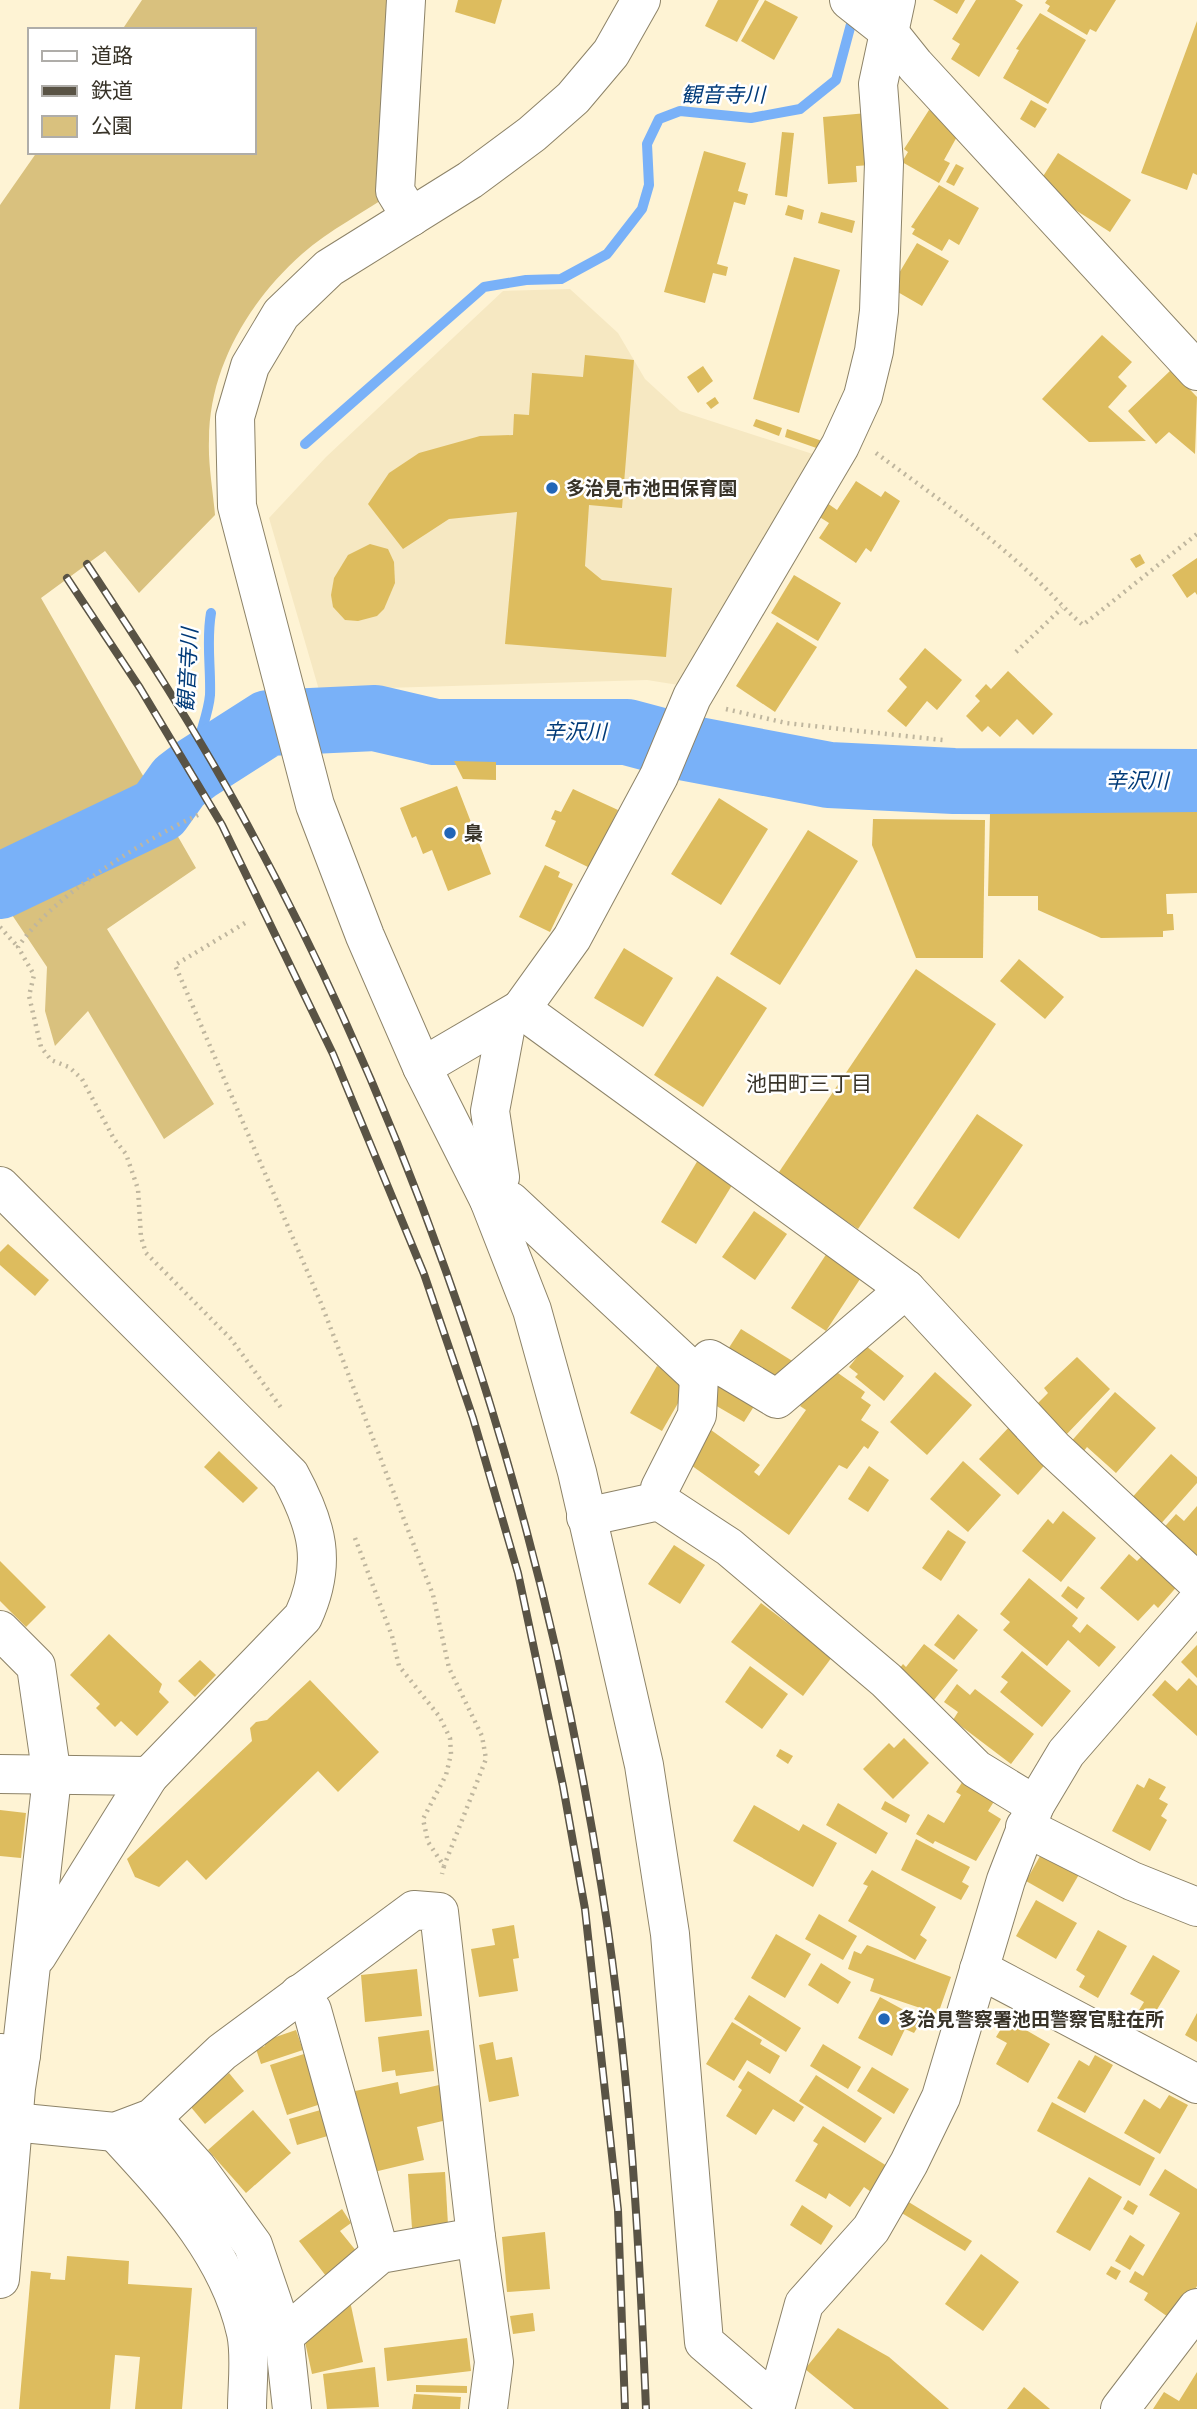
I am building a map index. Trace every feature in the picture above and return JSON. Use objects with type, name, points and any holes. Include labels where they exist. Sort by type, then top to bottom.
[{"type":"street","points":[[406,0],[395,191],[411,217]]},
{"type":"street","points":[[514,1015],[906,1289],[1054,1450],[1197,1598],[1066,1753],[1030,1816],[979,1969],[941,2097],[909,2163],[871,2229],[804,2304],[775,2406],[704,2342],[670,1934],[644,1765],[577,1472],[532,1310],[487,1195],[422,1067],[365,936],[315,805],[237,506],[235,417],[250,366],[281,314],[329,268],[470,180],[532,134],[573,98],[611,53],[641,0]]},
{"type":"street","points":[[874,10],[915,65],[1197,371]]},
{"type":"street","points":[[487,1195],[500,1177],[490,1111],[514,1015],[572,938],[659,776],[689,705],[847,430],[863,396],[874,351],[879,311],[884,163],[874,10]]},
{"type":"street","points":[[422,1067],[514,1015]]},
{"type":"street","points":[[0,1186],[290,1475],[309,1510],[315,1532],[316,1575],[313,1595],[303,1617],[149,1776],[31,1966]]},
{"type":"street","points":[[487,1195],[510,1201],[699,1377]]},
{"type":"street","points":[[659,1501],[660,1488],[697,1415],[699,1377],[710,1359],[777,1399],[906,1289]]},
{"type":"street","points":[[586,1517],[659,1501],[729,1547],[886,1680],[976,1769],[1030,1816],[1132,1881],[1197,1907]]},
{"type":"street","points":[[0,1630],[36,1666],[52,1777],[31,1966],[13,2079],[0,2279]]},
{"type":"street","points":[[0,1774],[52,1777],[149,1776]]},
{"type":"street","points":[[114,2132],[152,2118],[222,2052],[414,1910],[439,1912],[476,2236],[494,2361],[488,2409]]},
{"type":"street","points":[[979,1969],[1197,2084]]},
{"type":"street","points":[[299,1994],[312,2010],[380,2254]]},
{"type":"street","points":[[13,2079],[114,2132],[176,2199],[222,2265],[247,2334],[247,2409]]},
{"type":"street","points":[[152,2118],[197,2168],[253,2245],[284,2336],[292,2409]]},
{"type":"street","points":[[284,2336],[380,2254],[476,2236]]},
{"type":"street","points":[[1120,2409],[1197,2308]]},
{"type":"path","points":[[847,430],[970,523],[1037,580],[1062,608],[1083,625],[1197,534]]},
{"type":"path","points":[[1016,652],[1062,608]]},
{"type":"path","points":[[689,705],[786,723],[943,740]]},
{"type":"path","points":[[18,947],[29,930],[94,876],[156,834],[198,815]]},
{"type":"path","points":[[245,923],[175,965],[321,1303],[433,1595],[449,1668],[482,1735],[486,1759],[444,1866],[432,1912]]},
{"type":"path","points":[[0,927],[18,947],[34,975],[29,996],[41,1047],[51,1060],[69,1068],[82,1079],[114,1139],[126,1154],[138,1189],[141,1237],[146,1253],[231,1339],[290,1419]]},
{"type":"path","points":[[352,1530],[392,1636],[399,1666],[439,1716],[450,1738],[451,1754],[446,1775],[423,1819],[428,1842],[444,1866]]},
{"type":"shaded area","name":"多治見市池田保育園","points":[[570,289],[618,333],[645,379],[680,411],[825,458],[691,687],[647,680],[319,690],[269,518],[326,457],[503,291]]},
{"type":"green space","points":[[142,0],[406,0],[395,191],[335,229],[302,254],[265,293],[236,338],[224,362],[211,413],[209,459],[215,515],[139,593],[105,551],[41,598],[196,868],[107,929],[214,1104],[164,1139],[88,1011],[55,1046],[45,1011],[47,967],[0,897],[0,205],[36,154],[256,154],[256,28],[123,28]]},
{"type":"building","points":[[458,0],[502,0],[495,24],[455,12]]},
{"type":"building","points":[[718,0],[759,0],[737,42],[705,26]]},
{"type":"building","points":[[765,0],[798,17],[774,60],[741,41]]},
{"type":"building","points":[[933,0],[965,0],[957,14]]},
{"type":"building","points":[[976,0],[1015,0],[1023,5],[979,77],[951,59],[960,44],[952,39]]},
{"type":"building","points":[[1047,0],[1116,0],[1096,32],[1090,29],[1087,35],[1047,11],[1050,6],[1045,3]]},
{"type":"building","points":[[1040,13],[1086,40],[1048,104],[1003,78],[1019,50],[1016,49]]},
{"type":"building","points":[[1197,21],[1197,175],[1193,173],[1187,190],[1141,173]]},
{"type":"building","points":[[1031,100],[1047,109],[1035,128],[1020,119]]},
{"type":"building","points":[[929,110],[950,121],[959,133],[944,160],[950,163],[939,183],[902,162],[908,152],[904,149]]},
{"type":"building","points":[[867,113],[871,165],[856,166],[857,182],[828,184],[823,117]]},
{"type":"building","points":[[782,132],[794,133],[787,197],[775,195]]},
{"type":"building","points":[[704,151],[746,163],[738,191],[748,194],[745,205],[734,202],[717,264],[728,267],[726,276],[713,273],[705,303],[664,292]]},
{"type":"building","points":[[1058,153],[1131,200],[1110,232],[1044,190],[1040,181]]},
{"type":"building","points":[[956,164],[964,168],[954,186],[946,182]]},
{"type":"building","points":[[939,185],[979,208],[959,245],[949,239],[942,251],[912,234],[915,229],[911,227]]},
{"type":"building","points":[[788,205],[804,210],[802,220],[785,215]]},
{"type":"building","points":[[821,212],[855,221],[852,233],[818,223]]},
{"type":"building","points":[[917,243],[949,261],[922,306],[896,291],[900,283],[895,280]]},
{"type":"building","points":[[794,257],[840,270],[799,413],[753,399]]},
{"type":"building","points":[[1102,335],[1132,362],[1118,377],[1127,386],[1108,407],[1146,441],[1089,442],[1042,399]]},
{"type":"building","points":[[585,355],[634,360],[622,508],[589,505],[585,566],[602,580],[672,588],[666,657],[505,644],[517,512],[449,519],[403,549],[368,504],[389,473],[419,453],[480,436],[513,435],[514,414],[529,415],[532,373],[583,377]]},
{"type":"building","points":[[703,366],[713,381],[698,393],[687,377]]},
{"type":"building","points":[[1171,370],[1197,397],[1195,454],[1169,432],[1156,444],[1128,411]]},
{"type":"building","points":[[715,397],[719,403],[711,409],[706,403]]},
{"type":"building","points":[[756,419],[782,428],[779,436],[753,426]]},
{"type":"building","points":[[787,429],[828,443],[825,451],[785,437]]},
{"type":"building","points":[[856,481],[881,497],[885,491],[900,501],[871,552],[866,548],[856,563],[819,538],[829,523],[818,516],[827,503],[837,510]]},
{"type":"building","points":[[370,544],[388,549],[394,562],[395,583],[384,609],[377,616],[358,621],[345,620],[333,607],[331,595],[334,578],[348,555]]},
{"type":"building","points":[[1140,554],[1145,563],[1136,568],[1130,559]]},
{"type":"building","points":[[1197,558],[1197,595],[1195,592],[1187,598],[1172,575]]},
{"type":"building","points":[[794,575],[841,603],[818,641],[771,613]]},
{"type":"building","points":[[777,622],[817,647],[775,712],[736,686]]},
{"type":"building","points":[[925,648],[962,680],[937,710],[927,701],[906,727],[887,711],[907,687],[899,679]]},
{"type":"building","points":[[1008,671],[1053,714],[1033,735],[1017,719],[1000,737],[988,726],[982,732],[966,716],[980,701],[975,696],[986,684],[991,689]]},
{"type":"building","points":[[454,761],[496,762],[496,780],[463,779]]},
{"type":"building","points":[[457,786],[491,874],[448,891],[432,850],[423,854],[416,836],[412,838],[400,808]]},
{"type":"building","points":[[573,789],[618,810],[590,868],[545,846],[556,821],[551,819],[555,810],[561,812]]},
{"type":"building","points":[[719,798],[768,829],[721,905],[671,874]]},
{"type":"building","points":[[1197,812],[1197,893],[1166,894],[1167,914],[1173,914],[1174,930],[1163,931],[1163,937],[1101,938],[1038,910],[1038,896],[988,896],[990,814]]},
{"type":"building","points":[[873,819],[985,820],[983,958],[916,958],[872,845]]},
{"type":"building","points":[[808,830],[858,861],[780,985],[730,954]]},
{"type":"building","points":[[545,865],[560,872],[558,877],[573,884],[550,932],[519,917]]},
{"type":"building","points":[[624,948],[673,978],[643,1027],[594,998]]},
{"type":"building","points":[[1019,959],[1064,997],[1045,1019],[1000,981]]},
{"type":"building","points":[[916,969],[996,1024],[858,1229],[777,1175]]},
{"type":"building","points":[[717,976],[767,1008],[703,1107],[654,1075]]},
{"type":"building","points":[[977,1114],[1023,1145],[959,1239],[913,1208]]},
{"type":"building","points":[[698,1160],[734,1182],[696,1244],[661,1222]]},
{"type":"building","points":[[754,1211],[787,1234],[755,1280],[722,1257]]},
{"type":"building","points":[[8,1244],[49,1280],[35,1296],[0,1265],[0,1252]]},
{"type":"building","points":[[827,1253],[862,1276],[826,1331],[791,1308]]},
{"type":"building","points":[[741,1329],[802,1367],[772,1389],[723,1357]]},
{"type":"building","points":[[866,1346],[904,1376],[884,1401],[855,1377],[858,1374],[849,1367]]},
{"type":"building","points":[[1077,1357],[1110,1389],[1064,1437],[1033,1408],[1048,1393],[1044,1388]]},
{"type":"building","points":[[657,1366],[689,1384],[662,1431],[630,1413]]},
{"type":"building","points":[[828,1366],[865,1392],[861,1398],[871,1405],[861,1420],[879,1432],[868,1449],[864,1446],[847,1469],[839,1465],[789,1535],[688,1463],[711,1430],[760,1465],[754,1472],[759,1476],[806,1410],[800,1406]]},
{"type":"building","points":[[935,1372],[972,1405],[927,1455],[890,1422]]},
{"type":"building","points":[[721,1378],[758,1400],[744,1422],[708,1401]]},
{"type":"building","points":[[1115,1392],[1156,1428],[1116,1473],[1087,1447],[1080,1456],[1068,1445]]},
{"type":"building","points":[[1012,1424],[1050,1459],[1018,1495],[979,1459]]},
{"type":"building","points":[[219,1451],[258,1488],[243,1503],[204,1467]]},
{"type":"building","points":[[1171,1454],[1197,1477],[1197,1483],[1158,1527],[1129,1501]]},
{"type":"building","points":[[963,1461],[1001,1495],[968,1532],[930,1499]]},
{"type":"building","points":[[869,1466],[889,1480],[868,1512],[848,1499]]},
{"type":"building","points":[[1197,1506],[1197,1563],[1160,1532],[1176,1514],[1184,1521]]},
{"type":"building","points":[[1063,1511],[1096,1538],[1061,1582],[1022,1551],[1048,1519],[1053,1524]]},
{"type":"building","points":[[948,1530],[966,1542],[941,1581],[922,1568]]},
{"type":"building","points":[[674,1545],[705,1565],[680,1604],[648,1584]]},
{"type":"building","points":[[1145,1553],[1180,1583],[1158,1608],[1154,1604],[1138,1621],[1100,1588],[1129,1554],[1137,1561]]},
{"type":"building","points":[[0,1561],[46,1607],[26,1627],[0,1601]]},
{"type":"building","points":[[1029,1578],[1078,1618],[1072,1626],[1080,1633],[1087,1624],[1116,1647],[1099,1667],[1068,1640],[1047,1666],[1003,1630],[1010,1622],[1000,1614]]},
{"type":"building","points":[[1068,1586],[1085,1598],[1077,1609],[1061,1596]]},
{"type":"building","points":[[761,1603],[832,1657],[803,1696],[731,1642]]},
{"type":"building","points":[[958,1614],[978,1630],[954,1660],[934,1645]]},
{"type":"building","points":[[109,1634],[162,1684],[159,1692],[169,1702],[137,1736],[121,1721],[115,1727],[96,1708],[100,1704],[70,1675]]},
{"type":"building","points":[[924,1644],[958,1670],[934,1700],[893,1677],[903,1664],[906,1667]]},
{"type":"building","points":[[1197,1645],[1197,1678],[1181,1662]]},
{"type":"building","points":[[1022,1651],[1071,1691],[1042,1727],[1000,1692],[1008,1682],[1001,1677]]},
{"type":"building","points":[[200,1660],[216,1675],[195,1697],[178,1681]]},
{"type":"building","points":[[750,1666],[788,1694],[762,1729],[725,1702]]},
{"type":"building","points":[[1189,1678],[1197,1686],[1197,1736],[1152,1695],[1165,1680],[1177,1691]]},
{"type":"building","points":[[310,1680],[379,1752],[338,1792],[318,1771],[206,1880],[187,1860],[159,1887],[135,1877],[127,1859],[252,1741],[250,1728],[256,1722],[267,1720]]},
{"type":"building","points":[[957,1684],[970,1695],[975,1689],[1034,1734],[1011,1764],[953,1720],[958,1712],[944,1702]]},
{"type":"building","points":[[904,1738],[929,1763],[893,1799],[863,1769],[889,1743],[894,1748]]},
{"type":"building","points":[[780,1749],[793,1756],[788,1764],[776,1756]]},
{"type":"building","points":[[966,1776],[998,1795],[988,1811],[1001,1819],[976,1861],[935,1841],[933,1844],[916,1834],[928,1814],[944,1823],[961,1795],[956,1792]]},
{"type":"building","points":[[1149,1778],[1166,1787],[1159,1799],[1168,1804],[1161,1816],[1167,1820],[1150,1851],[1112,1831],[1137,1784],[1144,1788]]},
{"type":"building","points":[[885,1801],[910,1815],[906,1823],[881,1809]]},
{"type":"building","points":[[838,1803],[888,1833],[876,1854],[826,1825]]},
{"type":"building","points":[[754,1805],[799,1831],[803,1824],[837,1843],[813,1887],[733,1841]]},
{"type":"building","points":[[0,1810],[26,1813],[21,1858],[0,1856]]},
{"type":"building","points":[[916,1839],[970,1867],[962,1882],[969,1886],[961,1900],[901,1870]]},
{"type":"building","points":[[1044,1849],[1081,1871],[1063,1902],[1026,1881]]},
{"type":"building","points":[[872,1870],[936,1907],[920,1935],[927,1940],[915,1960],[848,1921],[868,1886],[863,1884]]},
{"type":"building","points":[[1036,1900],[1077,1923],[1056,1959],[1016,1936]]},
{"type":"building","points":[[819,1914],[857,1936],[843,1960],[805,1939]]},
{"type":"building","points":[[514,1925],[519,1958],[513,1959],[518,1991],[479,1997],[471,1949],[495,1945],[492,1929]]},
{"type":"building","points":[[1098,1930],[1127,1946],[1098,1998],[1079,1987],[1085,1976],[1076,1970]]},
{"type":"building","points":[[776,1934],[811,1954],[785,1998],[751,1978]]},
{"type":"building","points":[[867,1945],[951,1977],[938,2014],[870,1991],[874,1979],[848,1969],[854,1951],[861,1954]]},
{"type":"building","points":[[1153,1955],[1180,1971],[1149,2023],[1136,2015],[1144,2002],[1130,1994]]},
{"type":"building","points":[[821,1963],[851,1982],[838,2004],[808,1985]]},
{"type":"building","points":[[417,1969],[422,2016],[365,2022],[361,1975]]},
{"type":"building","points":[[749,1995],[801,2028],[786,2052],[734,2019]]},
{"type":"building","points":[[880,1997],[922,2020],[914,2033],[905,2029],[892,2056],[858,2038]]},
{"type":"building","points":[[1197,2013],[1197,2042],[1185,2035]]},
{"type":"building","points":[[1007,2019],[1050,2044],[1028,2083],[996,2064],[1007,2043],[996,2037]]},
{"type":"building","points":[[732,2022],[762,2040],[760,2044],[780,2056],[770,2074],[747,2060],[734,2081],[706,2064]]},
{"type":"building","points":[[296,2030],[303,2050],[261,2064],[256,2049],[265,2046],[264,2041]]},
{"type":"building","points":[[429,2030],[434,2071],[396,2076],[395,2070],[382,2072],[378,2037]]},
{"type":"building","points":[[493,2042],[496,2060],[512,2057],[519,2096],[489,2102],[479,2045]]},
{"type":"building","points":[[823,2044],[861,2067],[848,2089],[810,2066]]},
{"type":"building","points":[[307,2053],[324,2103],[287,2115],[270,2065]]},
{"type":"building","points":[[1095,2055],[1113,2065],[1085,2113],[1057,2098],[1079,2060],[1089,2066]]},
{"type":"building","points":[[872,2067],[909,2089],[894,2114],[857,2091]]},
{"type":"building","points":[[748,2071],[804,2107],[794,2122],[773,2109],[756,2135],[726,2116],[742,2090],[738,2087]]},
{"type":"building","points":[[229,2073],[244,2091],[205,2124],[190,2106]]},
{"type":"building","points":[[816,2075],[882,2118],[865,2143],[799,2101]]},
{"type":"building","points":[[398,2082],[400,2094],[439,2085],[447,2120],[417,2127],[424,2160],[374,2172],[355,2091]]},
{"type":"building","points":[[1169,2095],[1188,2105],[1160,2154],[1124,2133],[1144,2099],[1160,2109]]},
{"type":"building","points":[[1052,2102],[1155,2158],[1140,2186],[1037,2131]]},
{"type":"building","points":[[324,2109],[331,2135],[297,2145],[289,2119]]},
{"type":"building","points":[[253,2110],[291,2153],[246,2193],[208,2150]]},
{"type":"building","points":[[823,2126],[887,2166],[871,2192],[864,2187],[850,2207],[829,2193],[826,2199],[795,2181],[818,2144],[813,2141]]},
{"type":"building","points":[[1165,2169],[1197,2189],[1197,2286],[1182,2311],[1171,2319],[1144,2300],[1148,2293],[1129,2282],[1135,2271],[1143,2276],[1180,2213],[1149,2195]]},
{"type":"building","points":[[445,2172],[448,2225],[412,2228],[408,2174]]},
{"type":"building","points":[[1089,2177],[1122,2197],[1090,2251],[1056,2232]]},
{"type":"building","points":[[1128,2200],[1138,2206],[1133,2215],[1123,2209]]},
{"type":"building","points":[[907,2201],[972,2241],[965,2251],[900,2212]]},
{"type":"building","points":[[802,2205],[833,2226],[821,2245],[790,2225]]},
{"type":"building","points":[[342,2209],[351,2223],[340,2231],[357,2252],[326,2276],[299,2241]]},
{"type":"building","points":[[545,2232],[550,2289],[507,2292],[502,2237]]},
{"type":"building","points":[[1130,2235],[1145,2245],[1130,2270],[1115,2261]]},
{"type":"building","points":[[981,2254],[1019,2282],[983,2331],[945,2304]]},
{"type":"building","points":[[67,2256],[129,2261],[128,2284],[192,2288],[182,2409],[135,2409],[140,2357],[115,2355],[110,2409],[19,2409],[31,2271],[51,2273],[50,2279],[65,2280]]},
{"type":"building","points":[[1111,2266],[1121,2271],[1116,2280],[1106,2274]]},
{"type":"building","points":[[350,2301],[363,2362],[312,2374],[305,2342]]},
{"type":"building","points":[[533,2313],[535,2331],[513,2334],[510,2316]]},
{"type":"building","points":[[838,2328],[889,2357],[949,2409],[854,2409],[805,2369]]},
{"type":"building","points":[[467,2338],[471,2371],[387,2381],[384,2348]]},
{"type":"building","points":[[375,2367],[379,2407],[327,2409],[323,2374]]},
{"type":"building","points":[[1197,2372],[1197,2409],[1153,2409],[1164,2392],[1179,2401]]},
{"type":"building","points":[[416,2385],[467,2386],[467,2393],[416,2392]]},
{"type":"building","points":[[1024,2387],[1050,2409],[1007,2409]]},
{"type":"building","points":[[414,2394],[461,2397],[460,2409],[412,2409]]},
{"type":"waterway","name":"観音寺川","points":[[305,444],[484,287],[526,280],[561,279],[607,254],[642,209],[649,185],[647,144],[659,119],[680,111],[751,118],[800,109],[836,80],[854,13]]},
{"type":"waterway","name":"観音寺川","points":[[196,769],[197,750],[210,695],[211,613]]},
{"type":"waterway","name":"辛沢川","points":[[0,886],[159,810],[179,782],[268,723],[375,718],[435,732],[627,732],[687,748],[829,775],[954,781],[1197,782]]},
{"type":"railway","points":[[87,564],[206,751],[307,941],[367,1070],[421,1202],[511,1473],[547,1611],[577,1750],[602,1890],[632,2149],[646,2409]]},
{"type":"railway","points":[[67,578],[140,688],[222,825],[333,1054],[424,1274],[473,1418],[518,1573],[563,1786],[585,1909],[618,2210],[625,2409]]},
{"type":"place","name":"多治見市池田保育園","points":[[552,488]]},
{"type":"place","name":"梟","points":[[450,833]]},
{"type":"place","name":"多治見警察署池田警察官駐在所","points":[[884,2019]]},
{"type":"district","name":"池田町三丁目","points":[[809,1084]]}]
